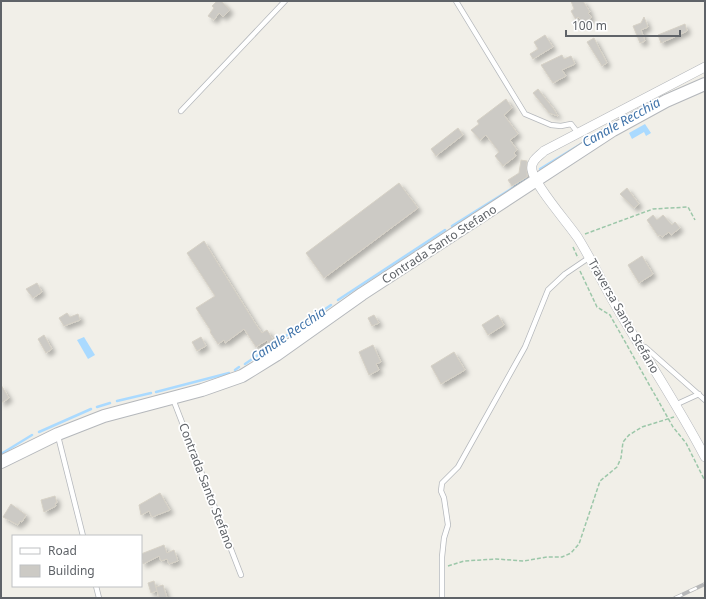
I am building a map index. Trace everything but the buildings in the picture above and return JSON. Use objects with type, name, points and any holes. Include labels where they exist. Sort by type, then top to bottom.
[{"type":"street","points":[[536,180],[532,171],[532,163],[544,151],[705,67]]},
{"type":"street","name":"Contrada Santo Stefano","points":[[1,462],[58,434],[104,416],[202,390],[242,376],[276,355],[362,294],[613,130],[666,101],[705,84]]},
{"type":"street","name":"Traversa Santo Stefano","points":[[536,180],[575,241],[590,257],[641,349],[681,414],[705,457]]},
{"type":"lane","points":[[180,111],[285,1]]},
{"type":"lane","points":[[456,1],[525,114],[551,125],[561,126],[571,124],[578,133]]},
{"type":"lane","points":[[442,598],[444,538],[448,525],[444,498],[440,491],[442,483],[458,467],[525,347],[548,290],[578,264],[590,257]]},
{"type":"lane","points":[[641,349],[646,348],[705,400]]},
{"type":"lane","points":[[675,405],[699,394]]},
{"type":"lane","name":"Contrada Santo Stefano","points":[[172,397],[242,575]]},
{"type":"lane","points":[[58,434],[84,535]]},
{"type":"lane","points":[[96,587],[99,598]]},
{"type":"path","points":[[695,220],[688,207],[653,209],[606,225],[575,241],[579,270],[598,307],[610,315],[669,419],[686,443],[705,481]]},
{"type":"path","points":[[442,568],[464,561],[496,559],[524,562],[547,557],[562,557],[571,553],[578,544],[600,481],[617,467],[621,458],[623,442],[629,435],[642,427],[681,414]]},
{"type":"water","points":[[645,124],[651,133],[646,136],[644,132],[632,139],[629,133]]},
{"type":"water","points":[[84,337],[95,355],[88,359],[77,340]]},
{"type":"waterway","name":"Canale Recchia","points":[[540,169],[581,144]]},
{"type":"waterway","name":"Canale Recchia","points":[[452,226],[527,179]]},
{"type":"waterway","name":"Canale Recchia","points":[[338,300],[445,230]]},
{"type":"waterway","name":"Canale Recchia","points":[[245,364],[331,305]]},
{"type":"waterway","name":"Canale Recchia","points":[[235,370],[239,367]]},
{"type":"waterway","name":"Canale Recchia","points":[[156,392],[229,373]]},
{"type":"waterway","name":"Canale Recchia","points":[[117,401],[151,393]]},
{"type":"waterway","name":"Canale Recchia","points":[[97,407],[110,403]]},
{"type":"waterway","name":"Canale Recchia","points":[[39,432],[91,409]]},
{"type":"waterway","name":"Canale Recchia","points":[[1,454],[32,435]]},
{"type":"railway","points":[[675,598],[705,584]]}]
